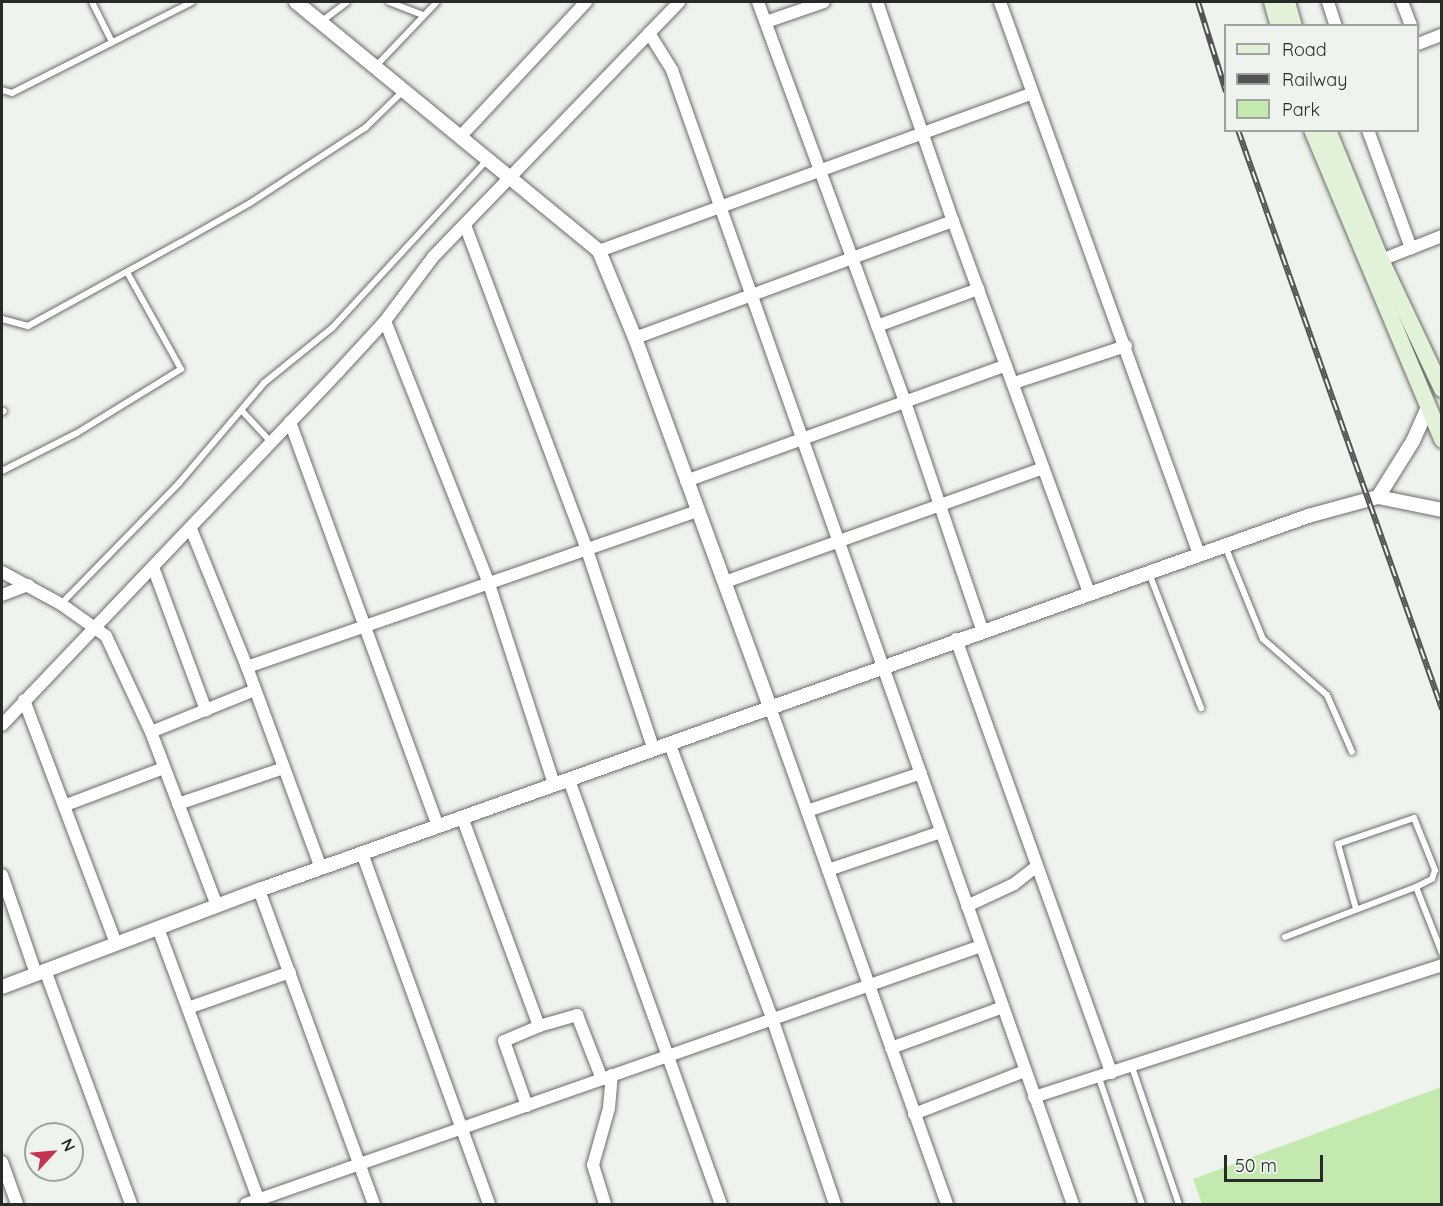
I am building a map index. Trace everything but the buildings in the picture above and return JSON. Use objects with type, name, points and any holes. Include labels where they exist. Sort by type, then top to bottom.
[{"type":"main road","points":[[1272,2],[1278,24]]},
{"type":"main road","points":[[1287,2],[1293,24]]},
{"type":"main road","points":[[1313,132],[1398,313],[1442,389]]},
{"type":"main road","points":[[1329,132],[1381,260],[1428,407],[1442,440]]},
{"type":"street","points":[[296,2],[373,69],[488,159],[599,251],[635,338],[725,582],[947,1204]]},
{"type":"street","points":[[460,137],[586,2]]},
{"type":"street","points":[[2,725],[94,625],[191,529],[385,321],[408,285],[679,2]]},
{"type":"street","points":[[758,2],[854,259],[982,630]]},
{"type":"street","points":[[766,22],[824,2]]},
{"type":"street","points":[[877,2],[953,221],[1089,593]]},
{"type":"street","points":[[1000,2],[1126,346],[1199,554]]},
{"type":"street","points":[[1329,2],[1335,24]]},
{"type":"street","points":[[1402,2],[1410,24]]},
{"type":"street","points":[[649,33],[672,70],[717,206],[837,542],[885,665],[941,832],[1073,1204]]},
{"type":"street","points":[[1419,44],[1442,35]]},
{"type":"street","points":[[599,251],[820,168],[1032,93]]},
{"type":"street","points":[[1369,132],[1410,248]]},
{"type":"street","points":[[635,338],[953,221]]},
{"type":"street","points":[[465,225],[587,550],[654,750]]},
{"type":"street","points":[[1381,260],[1442,236]]},
{"type":"street","points":[[877,326],[978,290]]},
{"type":"street","points":[[385,321],[489,584],[555,784]]},
{"type":"street","points":[[1014,383],[1126,346]]},
{"type":"street","points":[[686,481],[1006,365]]},
{"type":"street","points":[[1378,497],[1408,450],[1428,407]]},
{"type":"street","points":[[290,422],[368,625],[438,826]]},
{"type":"street","points":[[725,582],[1043,468]]},
{"type":"street","points":[[2,987],[259,890],[670,745],[956,639],[1308,516],[1378,497],[1442,510]]},
{"type":"street","points":[[247,667],[698,511]]},
{"type":"street","points":[[191,529],[247,667],[321,868]]},
{"type":"street","points":[[153,567],[206,710]]},
{"type":"street","points":[[2,572],[94,625],[115,650],[151,732],[217,906]]},
{"type":"street","points":[[2,595],[28,585]]},
{"type":"street","points":[[956,639],[1111,1073]]},
{"type":"street","points":[[151,732],[255,690]]},
{"type":"street","points":[[24,700],[66,805],[116,943]]},
{"type":"street","points":[[670,745],[772,1018],[835,1204]]},
{"type":"street","points":[[66,805],[164,768]]},
{"type":"street","points":[[178,804],[284,768]]},
{"type":"street","points":[[807,811],[921,773]]},
{"type":"street","points":[[570,780],[666,1055],[721,1204]]},
{"type":"street","points":[[462,817],[539,1026]]},
{"type":"street","points":[[828,870],[941,832]]},
{"type":"street","points":[[362,853],[489,1204]]},
{"type":"street","points":[[967,906],[1014,884],[1037,866]]},
{"type":"street","points":[[2,874],[131,1204]]},
{"type":"street","points":[[259,890],[374,1204]]},
{"type":"street","points":[[158,928],[255,1203],[666,1055],[981,946]]},
{"type":"street","points":[[1034,1097],[1099,1078],[1442,965]]},
{"type":"street","points":[[188,1008],[290,972]]},
{"type":"street","points":[[891,1048],[1003,1007]]},
{"type":"street","points":[[527,1106],[504,1041],[539,1026],[577,1015],[607,1077],[609,1108],[593,1165],[605,1204]]},
{"type":"street","points":[[914,1114],[1025,1071]]},
{"type":"street","points":[[2,1162],[16,1204]]},
{"type":"lane","points":[[92,2],[112,42]]},
{"type":"lane","points":[[2,90],[12,93],[192,2]]},
{"type":"lane","points":[[321,22],[347,2]]},
{"type":"lane","points":[[389,2],[423,15]]},
{"type":"lane","points":[[373,69],[437,2]]},
{"type":"lane","points":[[2,319],[28,326],[250,203],[366,127],[402,92]]},
{"type":"lane","points":[[61,604],[243,412],[264,383],[332,328],[488,159]]},
{"type":"lane","points":[[2,471],[77,433],[181,369],[127,272]]},
{"type":"lane","points":[[243,412],[271,442]]},
{"type":"lane","points":[[1224,545],[1263,639],[1327,694],[1352,752]]},
{"type":"lane","points":[[1149,572],[1201,708]]},
{"type":"lane","points":[[1285,937],[1416,886],[1432,879],[1435,870],[1419,823],[1409,818],[1338,844],[1356,909]]},
{"type":"lane","points":[[1416,886],[1442,952]]},
{"type":"lane","points":[[1132,1067],[1179,1204]]},
{"type":"lane","points":[[1099,1078],[1142,1204]]},
{"type":"green space","points":[[1441,1087],[1441,1204],[1202,1204],[1193,1179]]},
{"type":"railway","points":[[1198,2],[1224,86]]},
{"type":"railway","points":[[1239,132],[1442,709]]}]
